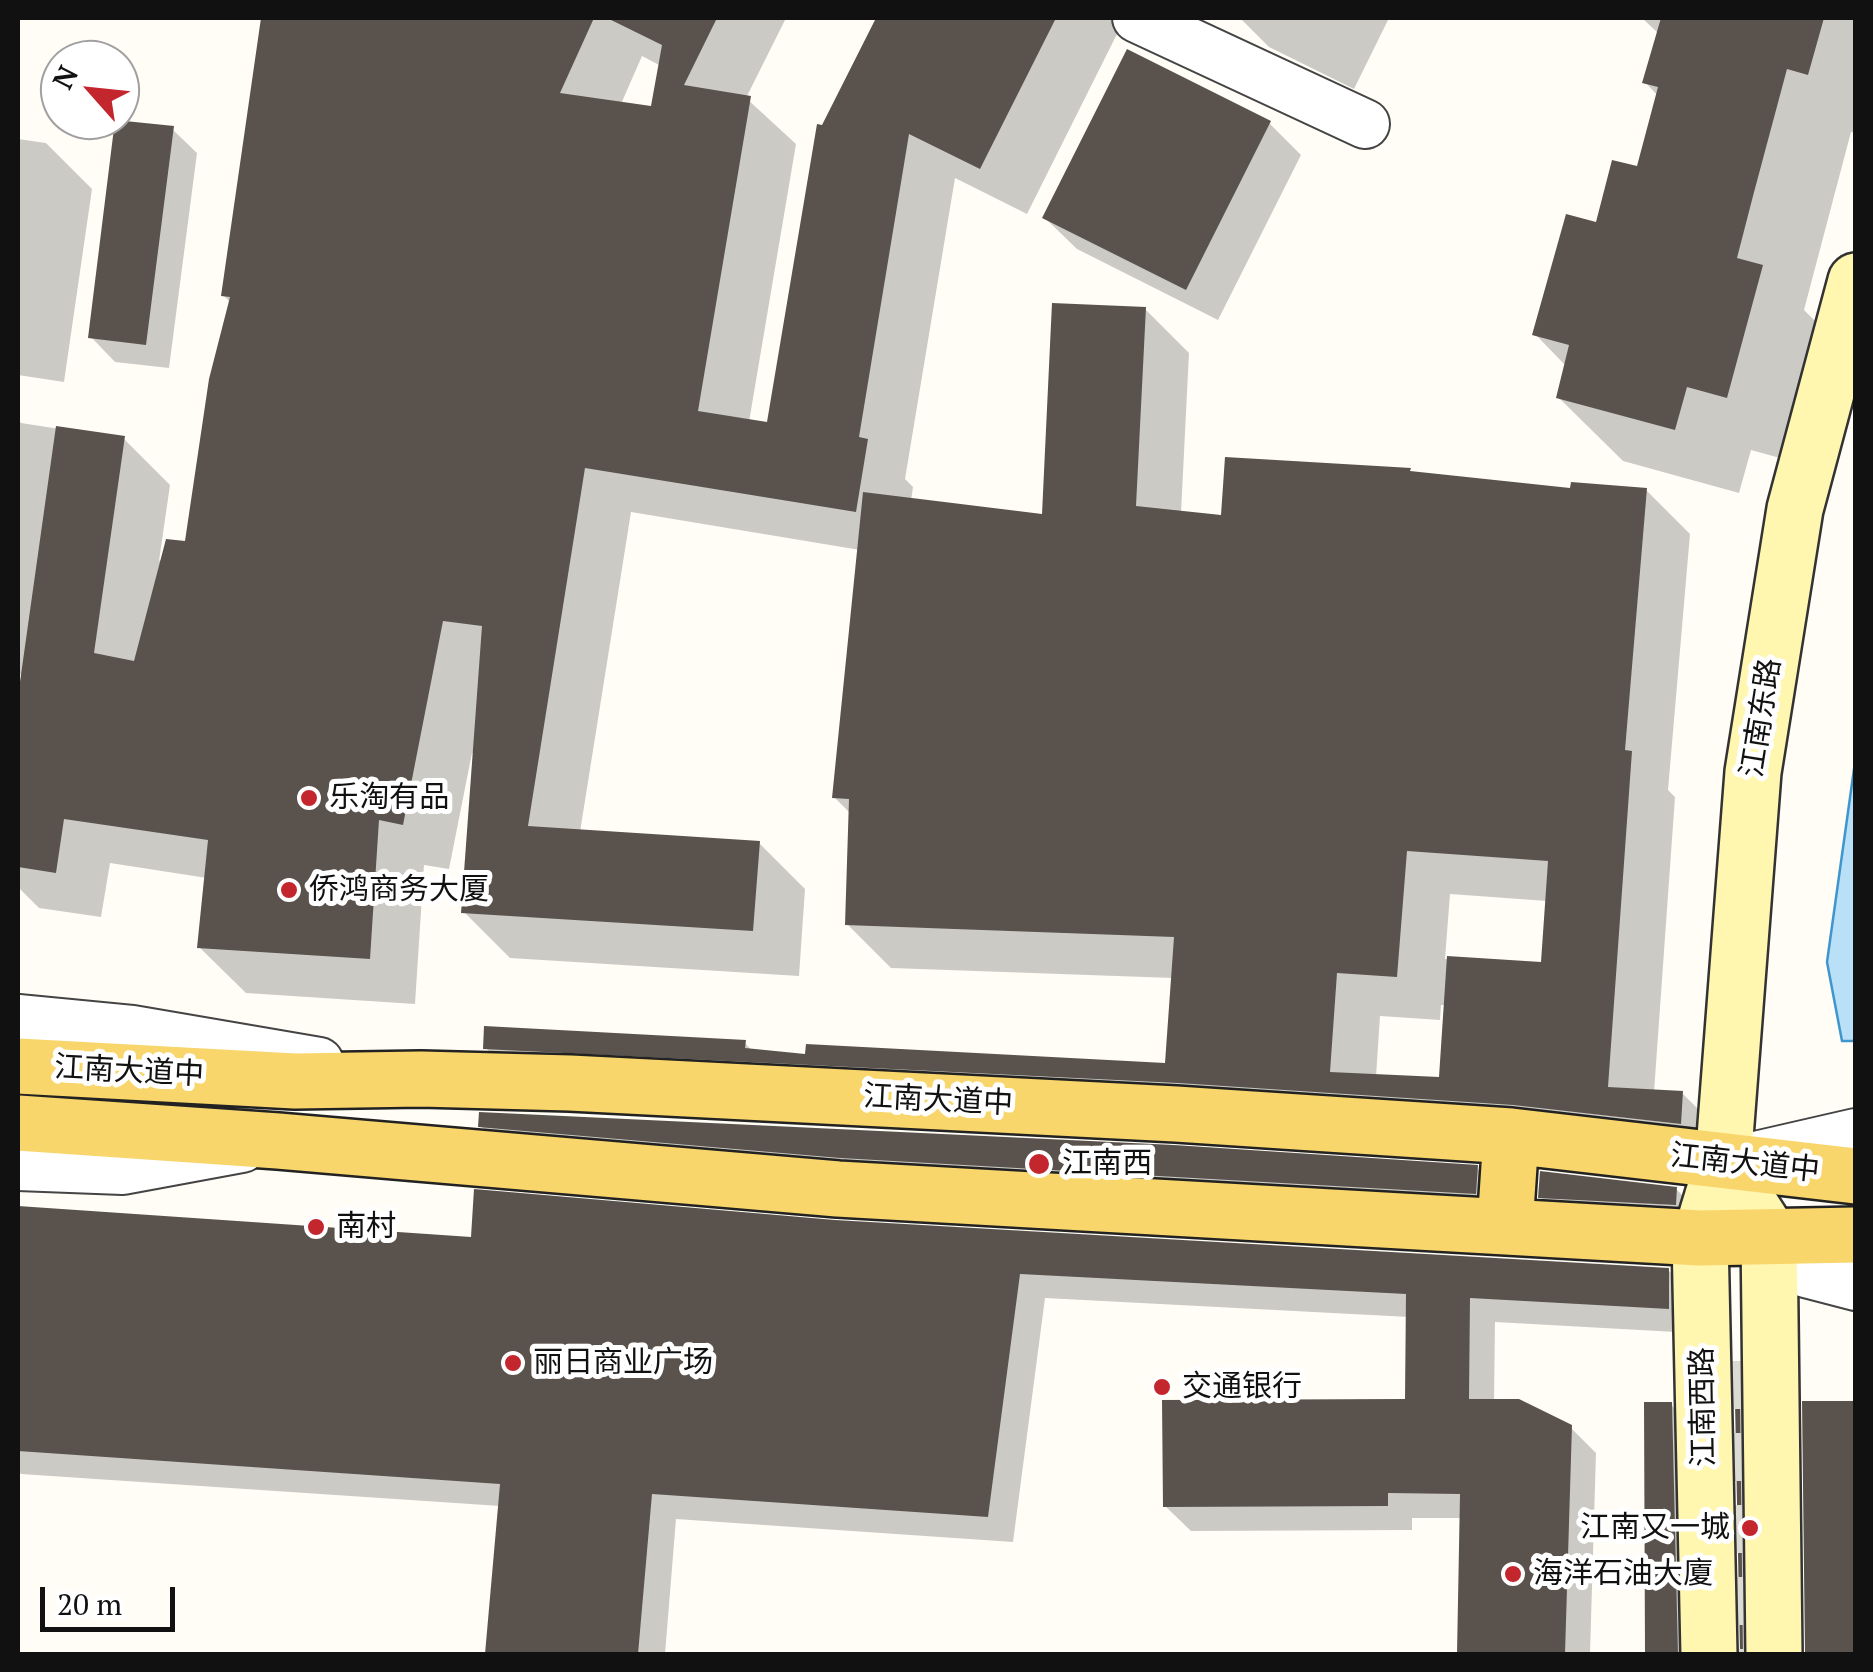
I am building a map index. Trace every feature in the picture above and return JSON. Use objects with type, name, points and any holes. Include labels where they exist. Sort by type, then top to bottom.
[{"type":"main road","name":"江南东路","points":[[1723,1163],[1753,772],[1796,509],[1856,281]]},
{"type":"main road","name":"江南大道中","points":[[18,1066],[296,1081],[421,1079],[840,1095],[1511,1136],[1856,1176]]},
{"type":"main road","name":"江南大道中","points":[[18,1124],[278,1141],[838,1188],[1700,1238],[1856,1235]]},
{"type":"main road","points":[[1505,1226],[1511,1136]]},
{"type":"main road","points":[[1723,1163],[1769,1234],[1774,1654]]},
{"type":"main road","name":"江南西路","points":[[1709,1654],[1700,1238],[1723,1163]]},
{"type":"street","points":[[1137,18],[1364,124]]},
{"type":"street","points":[[18,1019],[132,1030],[421,1079]]},
{"type":"street","points":[[1723,1163],[1856,1133]]},
{"type":"street","points":[[18,1166],[124,1170],[278,1141]]},
{"type":"street","points":[[1769,1234],[1806,1273],[1856,1286]]},
{"type":"water","points":[[1855,762],[1856,1041],[1842,1041],[1827,962]]},
{"type":"building","points":[[261,18],[594,18],[560,93],[651,106],[662,45],[607,18],[717,18],[684,85],[751,96],[698,411],[767,422],[817,124],[822,125],[876,18],[1056,18],[980,169],[909,134],[859,437],[868,439],[856,512],[585,468],[528,826],[760,841],[753,931],[461,913],[482,626],[443,621],[403,825],[379,820],[370,959],[197,948],[208,840],[64,819],[56,873],[18,867],[18,696],[56,426],[125,436],[94,653],[134,661],[166,539],[185,541],[209,379],[230,297],[221,296]]},
{"type":"building","points":[[1661,18],[1824,18],[1808,75],[1787,69],[1737,258],[1763,265],[1727,398],[1687,387],[1675,430],[1556,398],[1569,345],[1532,335],[1566,214],[1596,222],[1612,160],[1637,166],[1658,87],[1642,83]]},
{"type":"building","points":[[1127,49],[1271,121],[1186,290],[1042,218]]},
{"type":"building","points":[[140,123],[174,126],[146,345],[88,338],[113,140],[140,140]]},
{"type":"building","points":[[1052,303],[1146,307],[1136,506],[1221,515],[1225,457],[1411,468],[1410,471],[1570,488],[1571,482],[1647,488],[1625,750],[1632,751],[1608,1087],[1683,1091],[1681,1124],[1513,1105],[1178,1083],[483,1049],[484,1026],[746,1040],[745,1048],[805,1054],[806,1044],[1165,1063],[1174,937],[845,925],[849,799],[832,798],[863,492],[1042,514]],"holes":[[[1407,851],[1548,861],[1541,962],[1447,956],[1439,1077],[1330,1072],[1337,973],[1397,977]]]},
{"type":"building","points":[[479,1112],[1174,1145],[1478,1165],[1476,1194],[840,1158],[478,1127]]},
{"type":"building","points":[[1540,1171],[1677,1187],[1676,1205],[1538,1198]]},
{"type":"building","name":"丽日商业广场","points":[[474,1189],[835,1220],[1669,1268],[1669,1309],[1470,1298],[1469,1399],[1519,1399],[1572,1425],[1565,1654],[1457,1654],[1460,1494],[1388,1493],[1388,1506],[1163,1507],[1162,1400],[1405,1399],[1406,1294],[1020,1274],[988,1517],[652,1494],[638,1654],[485,1654],[500,1484],[18,1451],[18,1206],[471,1237]]},
{"type":"building","points":[[1802,1401],[1856,1401],[1856,1654],[1805,1654]]},
{"type":"building","points":[[1644,1402],[1672,1402],[1678,1654],[1645,1654]]},
{"type":"building","points":[[1735,1402],[1740,1402],[1743,1654],[1740,1654]]},
{"type":"tunnel","points":[[1737,1361],[1739,1654]]},
{"type":"place","name":"乐淘有品","points":[[309,798]]},
{"type":"place","name":"侨鸿商务大厦","points":[[289,890]]},
{"type":"place","name":"江南西","points":[[1039,1164]]},
{"type":"place","name":"南村","points":[[316,1227]]},
{"type":"place","name":"丽日商业广场","points":[[513,1363]]},
{"type":"place","name":"交通银行","points":[[1162,1387]]},
{"type":"place","name":"江南又一城","points":[[1750,1528]]},
{"type":"place","name":"海洋石油大廈","points":[[1513,1574]]}]
